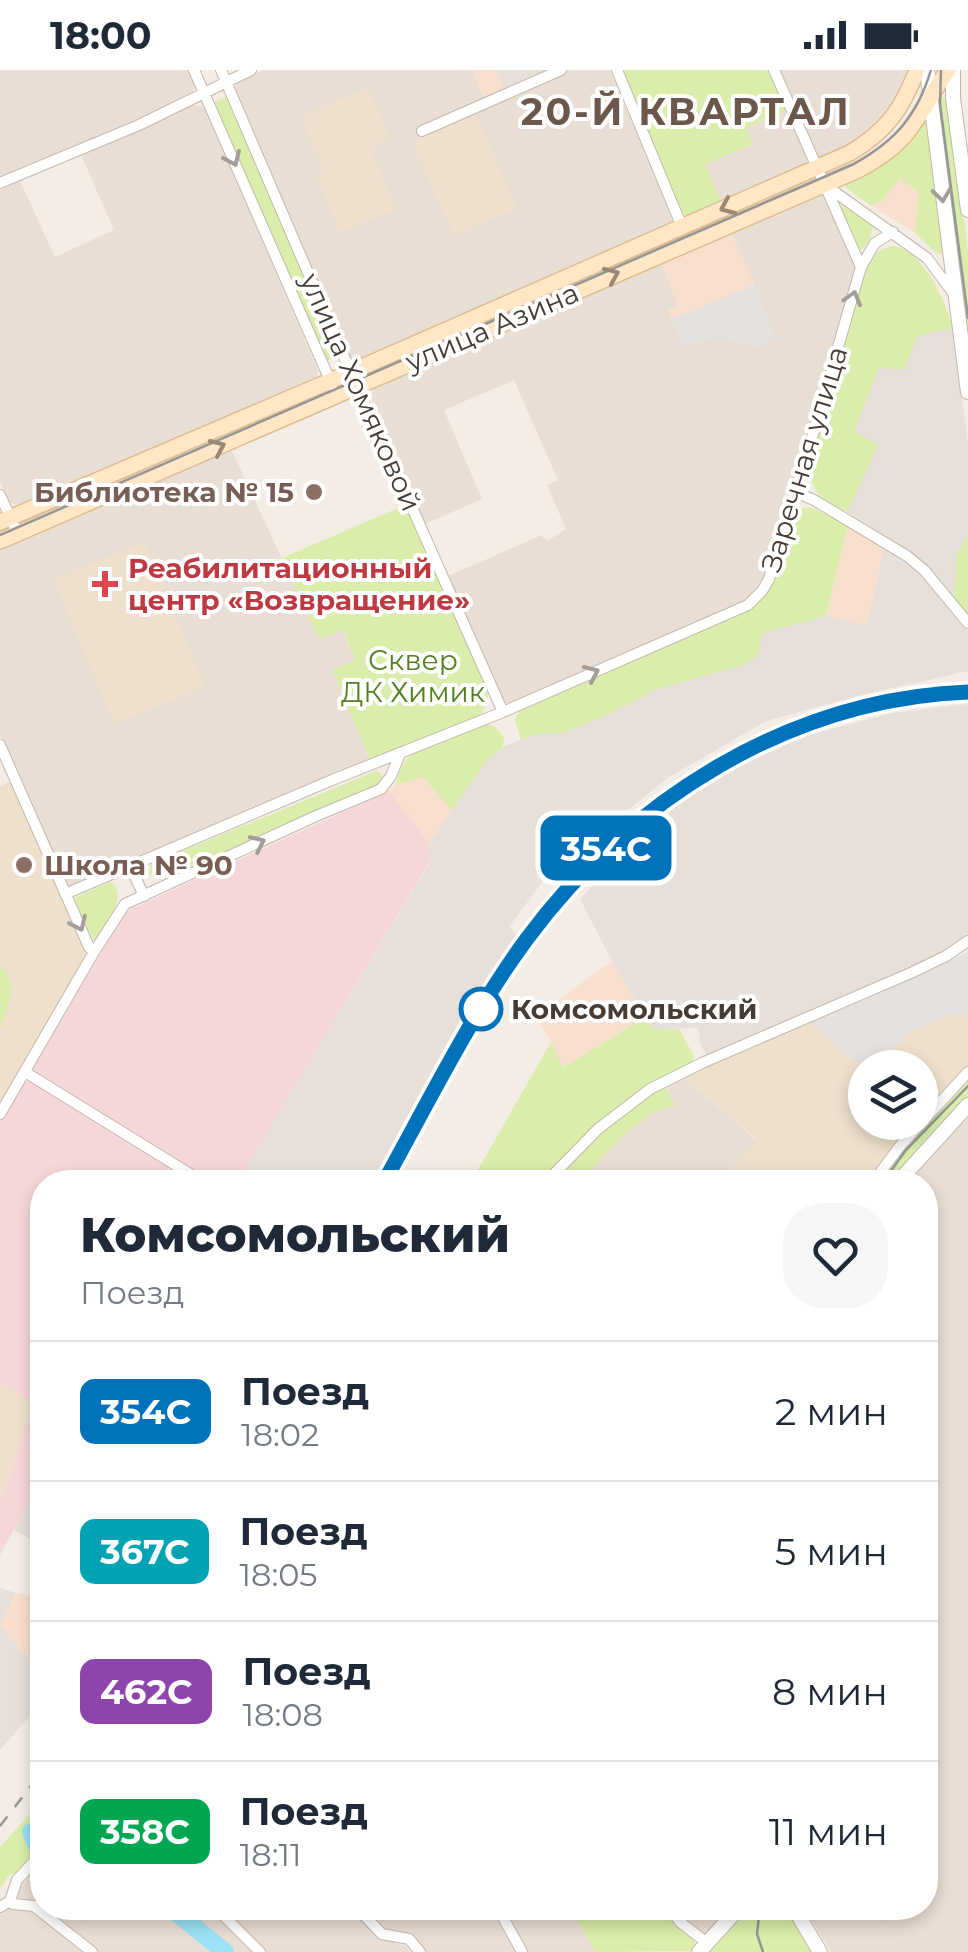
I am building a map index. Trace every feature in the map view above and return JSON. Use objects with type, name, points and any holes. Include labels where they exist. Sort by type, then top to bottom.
[{"type":"main road","name":"улица Азина","points":[[354,379],[850,153],[884,129],[909,91],[917,70]]},
{"type":"main road","name":"улица Азина","points":[[5,520],[333,388],[882,158],[912,129],[950,70]]},
{"type":"main road","name":"улица Азина","points":[[0,541],[333,388]]},
{"type":"street","name":"улица Хомяковой","points":[[194,70],[333,388]]},
{"type":"street","name":"улица Хомяковой","points":[[221,70],[400,487],[503,712]]},
{"type":"street","points":[[0,183],[139,125],[252,70]]},
{"type":"street","points":[[422,132],[562,70]]},
{"type":"street","points":[[617,70],[682,227]]},
{"type":"street","points":[[774,70],[860,267]]},
{"type":"street","points":[[926,70],[968,392]]},
{"type":"street","points":[[950,70],[968,210]]},
{"type":"street","points":[[824,184],[927,258],[954,294]]},
{"type":"street","points":[[860,267],[875,243],[893,232]]},
{"type":"street","name":"Заречная улица","points":[[65,894],[503,712],[748,605],[769,579],[860,267]]},
{"type":"street","points":[[795,492],[907,556],[924,570],[968,623]]},
{"type":"street","points":[[0,495],[5,520],[18,534]]},
{"type":"street","points":[[0,745],[94,952]]},
{"type":"street","points":[[0,1114],[125,904],[381,789],[401,753]]},
{"type":"street","points":[[130,866],[144,896]]},
{"type":"street","points":[[558,1170],[598,1129],[650,1089],[702,1062],[913,972],[968,941]]},
{"type":"street","points":[[25,1072],[184,1170]]},
{"type":"street","points":[[882,1170],[968,1072]]},
{"type":"street","points":[[909,1170],[968,1105]]},
{"type":"street","points":[[30,1866],[17,1880],[5,1904],[30,1906]]},
{"type":"street","points":[[52,1920],[92,1952]]},
{"type":"street","points":[[228,1920],[260,1952]]},
{"type":"street","points":[[368,1920],[382,1934],[409,1939],[420,1952]]},
{"type":"street","points":[[505,1920],[522,1952]]},
{"type":"street","points":[[679,1920],[703,1948],[728,1920]]},
{"type":"street","points":[[801,1920],[820,1952]]},
{"type":"shaded area","points":[[0,70],[190,70],[195,88],[138,120],[0,180]]},
{"type":"shaded area","points":[[262,70],[472,70],[483,96],[549,70],[610,70],[672,221],[352,361],[235,89],[236,82]]},
{"type":"shaded area","points":[[472,70],[496,70],[504,89],[483,96]]},
{"type":"shaded area","points":[[496,70],[549,70],[504,89]]},
{"type":"shaded area","points":[[778,70],[909,70],[891,110],[863,139],[823,158],[815,154]]},
{"type":"shaded area","points":[[368,88],[390,139],[370,148],[396,209],[340,232],[316,175],[324,171],[301,116]]},
{"type":"shaded area","points":[[191,105],[205,107],[318,371],[317,379],[20,505],[9,503],[0,481],[0,190],[20,181],[55,257],[114,230],[81,155]]},
{"type":"shaded area","points":[[786,111],[807,163],[721,202],[705,164],[752,145],[745,127]]},
{"type":"shaded area","points":[[476,114],[517,209],[454,236],[412,142]]},
{"type":"shaded area","points":[[900,178],[919,193],[915,233],[870,205],[881,202]]},
{"type":"shaded area","points":[[819,192],[825,196],[857,275],[767,575],[746,601],[506,703],[448,576],[542,535],[547,541],[566,529],[547,485],[558,480],[514,380],[444,410],[482,499],[425,524],[371,398],[374,385],[660,260],[678,305],[718,337],[775,337],[730,229]]},
{"type":"shaded area","points":[[730,229],[755,284],[672,319],[668,310],[678,305],[660,260]]},
{"type":"shaded area","points":[[755,284],[775,337],[758,348],[718,337],[683,347],[672,319]]},
{"type":"shaded area","points":[[953,328],[968,445],[968,535],[957,554],[954,598],[910,552],[847,512],[877,445],[854,431],[879,368],[917,336]]},
{"type":"shaded area","points":[[231,449],[319,638],[342,629],[355,660],[332,670],[370,759],[70,886],[0,735],[0,547]]},
{"type":"shaded area","points":[[848,525],[884,549],[867,626],[826,616]]},
{"type":"shaded area","points":[[145,542],[205,687],[114,724],[54,579]]},
{"type":"shaded area","points":[[884,549],[921,574],[968,632],[968,671],[766,721],[669,777],[609,825],[552,861],[551,870],[509,927],[517,935],[383,1170],[244,1170],[431,861],[429,843],[488,759],[503,747],[536,734],[563,733],[657,689],[740,666],[762,633],[826,616],[867,626]]},
{"type":"shaded area","points":[[968,704],[968,934],[945,952],[799,1019],[707,1055],[698,1028],[653,1029],[580,899],[657,815],[789,740],[893,713]]},
{"type":"shaded area","points":[[423,776],[452,810],[429,843],[389,791],[395,785]]},
{"type":"shaded area","name":"Школа № 90","points":[[11,781],[85,952],[0,1105],[0,786]]},
{"type":"shaded area","points":[[389,791],[429,843],[431,860],[244,1170],[192,1170],[33,1072],[124,914]]},
{"type":"shaded area","points":[[968,952],[968,1014],[946,1016],[910,1031],[892,1050],[848,1050],[848,1055],[810,1022]]},
{"type":"shaded area","points":[[612,961],[646,1017],[562,1067],[536,1016]]},
{"type":"shaded area","points":[[968,1014],[968,1066],[938,1098],[938,1050],[892,1050],[910,1031],[946,1016]]},
{"type":"shaded area","points":[[810,1022],[848,1055],[848,1140],[899,1140],[876,1170],[730,1170],[757,1140],[683,1076]]},
{"type":"shaded area","points":[[683,1076],[757,1141],[730,1170],[591,1170],[623,1135],[652,1113],[674,1105],[667,1087]]},
{"type":"shaded area","points":[[33,1081],[176,1170],[30,1170],[30,1401],[0,1382],[0,1122],[23,1083]]},
{"type":"shaded area","points":[[968,1113],[968,1952],[831,1952],[811,1920],[938,1920],[938,1170],[917,1170]]},
{"type":"shaded area","points":[[0,1382],[30,1400],[30,1414],[0,1501]]},
{"type":"shaded area","points":[[30,1415],[30,1501],[0,1555],[0,1501]]},
{"type":"shaded area","points":[[30,1501],[30,1539],[14,1530]]},
{"type":"shaded area","points":[[0,1588],[16,1593],[1,1625],[30,1659],[30,1716],[0,1750]]},
{"type":"shaded area","points":[[16,1593],[30,1596],[30,1659],[1,1625]]},
{"type":"shaded area","points":[[30,1873],[30,1908],[15,1895]]},
{"type":"shaded area","points":[[30,1908],[30,1920],[48,1920],[88,1952],[0,1952],[0,1910]]},
{"type":"shaded area","points":[[49,1920],[364,1920],[381,1938],[411,1952],[99,1952]]},
{"type":"shaded area","points":[[374,1920],[499,1920],[516,1952],[426,1952],[411,1935],[385,1930]]},
{"type":"shaded area","points":[[510,1920],[578,1920],[595,1952],[527,1952]]},
{"type":"shaded area","points":[[683,1920],[721,1920],[705,1933]]},
{"type":"green space","points":[[620,70],[767,70],[786,111],[746,127],[753,144],[705,164],[721,202],[689,216],[680,213]]},
{"type":"green space","points":[[225,97],[230,100],[337,352],[327,361],[215,105]]},
{"type":"green space","points":[[942,97],[949,108],[968,251],[968,337],[938,111],[938,99]]},
{"type":"green space","points":[[927,117],[944,251],[941,254],[915,233],[919,193],[900,178],[881,202],[870,205],[844,183]]},
{"type":"green space","points":[[836,202],[873,225],[863,249],[855,247]]},
{"type":"green space","points":[[892,246],[914,256],[932,278],[953,328],[917,336],[905,369],[879,368],[854,431],[878,445],[847,512],[816,491],[809,467],[864,276],[874,256]]},
{"type":"green space","name":"Сквер ДК Химик","points":[[405,505],[488,693],[487,704],[480,715],[370,759],[332,670],[355,660],[343,630],[319,639],[282,558]]},
{"type":"green space","points":[[812,508],[848,525],[826,616],[762,633],[758,656],[740,666],[657,689],[563,733],[536,734],[521,740],[515,720],[520,709],[750,609],[776,578],[796,512]]},
{"type":"green space","points":[[968,535],[968,615],[954,598],[957,554]]},
{"type":"green space","points":[[485,722],[504,737],[503,747],[488,759],[452,810],[423,777],[395,785],[410,755]]},
{"type":"green space","points":[[376,771],[383,779],[378,786],[164,877],[149,873],[151,864]]},
{"type":"green space","points":[[110,882],[117,891],[116,905],[99,938],[93,939],[76,897]]},
{"type":"green space","points":[[0,967],[7,973],[11,988],[0,1030]]},
{"type":"green space","points":[[646,1017],[653,1029],[679,1029],[694,1056],[692,1062],[663,1079],[674,1105],[652,1113],[623,1135],[591,1170],[478,1170],[551,1042],[563,1067]]},
{"type":"green space","points":[[968,1078],[968,1099],[938,1132],[938,1110]]},
{"type":"green space","points":[[910,1140],[931,1140],[904,1170],[888,1170]]},
{"type":"green space","points":[[30,1814],[30,1873],[10,1874],[0,1889],[0,1847]]},
{"type":"green space","points":[[578,1920],[674,1920],[695,1943],[693,1951],[595,1952]]},
{"type":"green space","points":[[735,1920],[792,1920],[811,1952],[706,1952]]},
{"type":"waterway","points":[[186,1920],[225,1952]]},
{"type":"tram line","points":[[0,535],[854,164],[882,146],[903,125],[919,101],[931,70]]},
{"type":"tram line","points":[[941,70],[940,104],[968,318]]},
{"type":"tram line","points":[[892,1170],[968,1086]]},
{"type":"tram line","points":[[759,1920],[757,1934],[763,1952]]},
{"type":"railway","points":[[391,1170],[506,969],[567,889],[613,843],[664,801],[719,765],[777,736],[838,713],[902,699],[968,692]]},
{"type":"railway","points":[[0,1826],[30,1787]]},
{"type":"train","name":"354С","points":[[391,1170],[481,1010],[526,941],[566,889],[604,849],[649,811],[744,751],[796,728],[847,711],[968,692]]},
{"type":"place","name":"Библиотека № 15","points":[[314,492]]},
{"type":"place","name":"Реабилитационный центр «Возвращение»","points":[[105,584]]},
{"type":"place","name":"Школа № 90","points":[[24,865]]},
{"type":"place","name":"Комсомольский","points":[[481,1009]]},
{"type":"district","name":"20-Й КВАРТАЛ","points":[[686,111]]}]
